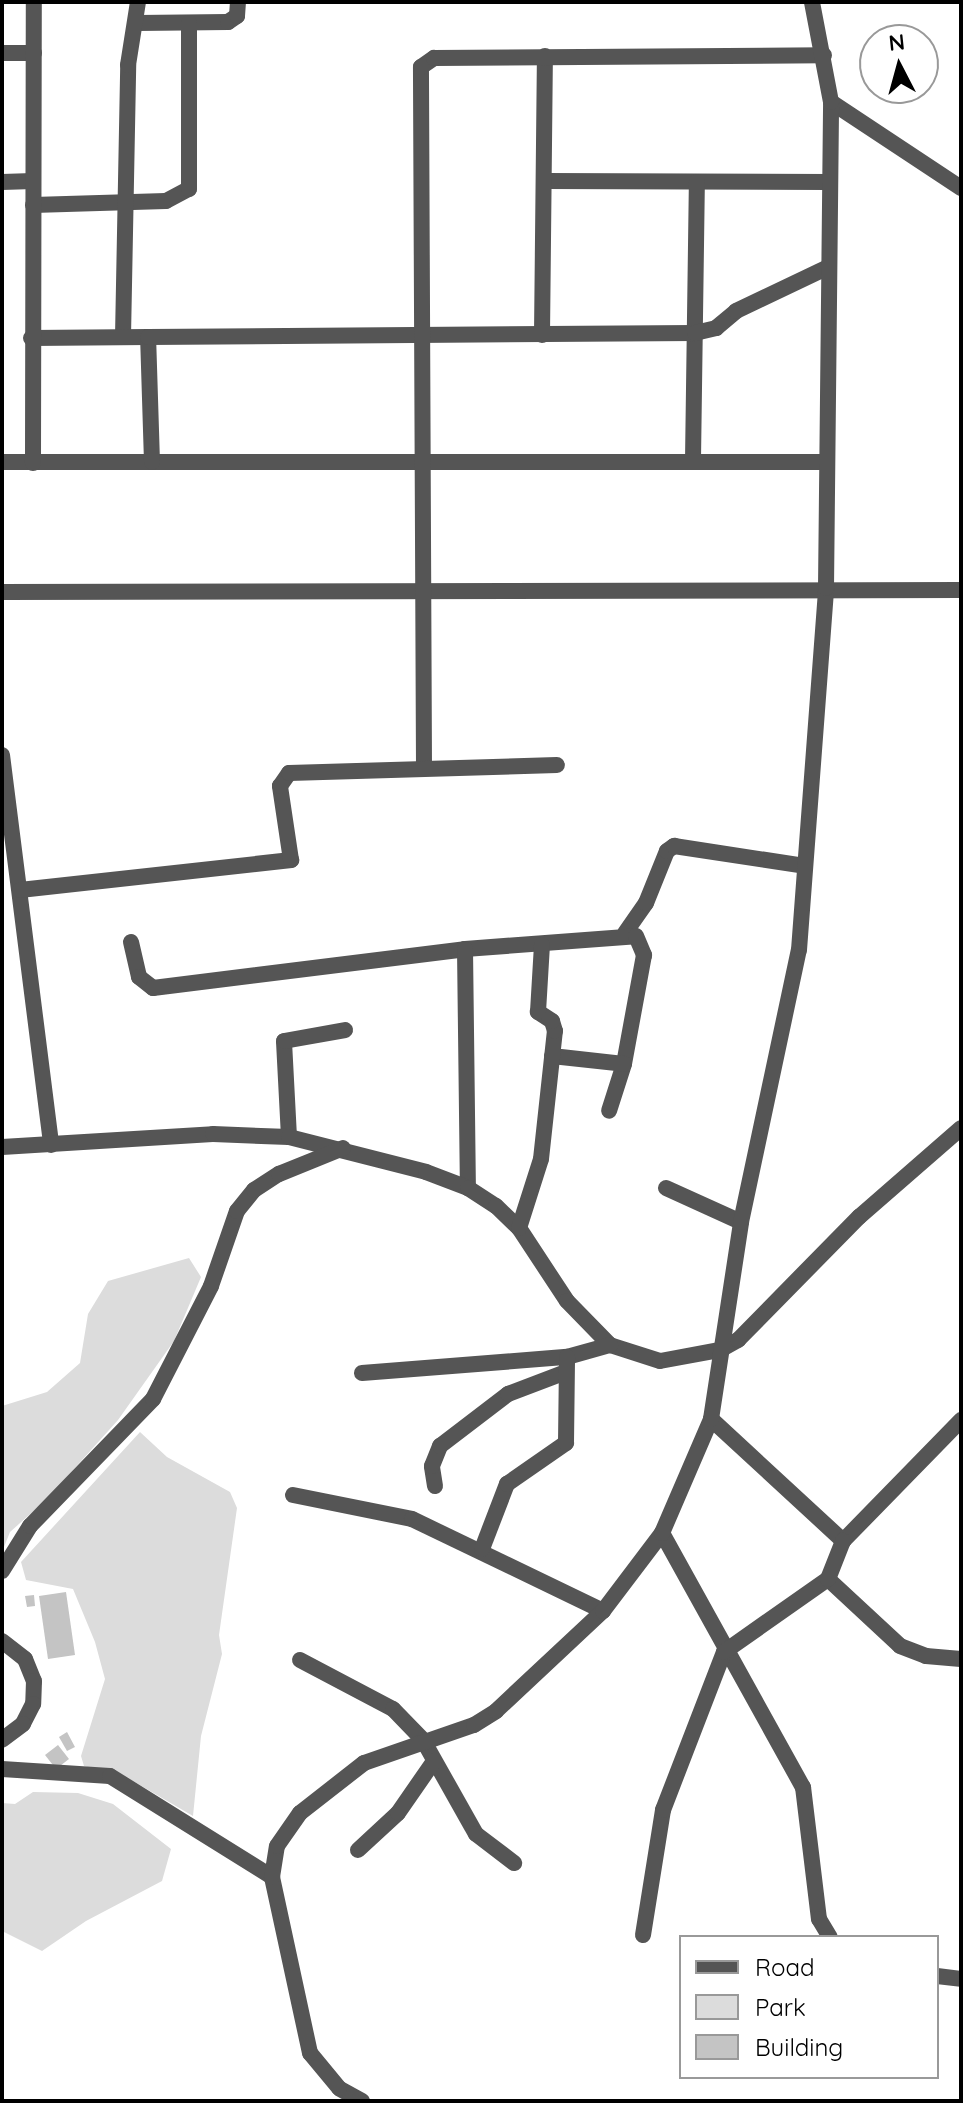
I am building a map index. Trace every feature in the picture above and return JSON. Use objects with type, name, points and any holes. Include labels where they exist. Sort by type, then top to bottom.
[{"type":"street","points":[[33,463],[34,2]]},
{"type":"street","points":[[123,337],[128,202],[128,65],[138,23],[138,2]]},
{"type":"street","points":[[138,23],[234,20],[238,2]]},
{"type":"street","points":[[362,2101],[339,2088],[310,2053],[272,1877],[277,1846],[300,1813],[364,1763],[423,1740],[474,1725],[496,1711],[603,1611],[662,1533],[711,1419],[741,1222],[799,950],[826,588],[826,268],[831,102],[812,2]]},
{"type":"street","points":[[33,205],[166,201],[189,189],[189,23]]},
{"type":"street","points":[[2,53],[34,53]]},
{"type":"street","points":[[424,766],[419,461],[421,67],[434,58],[824,55]]},
{"type":"street","points":[[542,335],[545,56]]},
{"type":"street","points":[[831,102],[961,188]]},
{"type":"street","points":[[2,182],[33,181]]},
{"type":"street","points":[[545,181],[829,182]]},
{"type":"street","points":[[693,460],[697,182]]},
{"type":"street","points":[[31,338],[695,333],[716,328],[736,311],[826,268]]},
{"type":"street","points":[[148,337],[152,462]]},
{"type":"street","points":[[2,462],[827,462]]},
{"type":"street","points":[[2,592],[961,590]]},
{"type":"street","points":[[2,755],[51,1145]]},
{"type":"street","points":[[20,890],[291,860],[283,777],[300,771],[557,765]]},
{"type":"street","points":[[625,933],[646,903],[667,851],[674,846],[804,866]]},
{"type":"street","points":[[131,942],[139,977],[153,988],[465,949],[542,945],[625,933],[636,936],[644,955],[624,1064],[609,1111]]},
{"type":"street","points":[[519,1228],[541,1159],[555,1025],[538,1012],[542,945]]},
{"type":"street","points":[[465,949],[468,1188]]},
{"type":"street","points":[[289,1137],[284,1041],[345,1030]]},
{"type":"street","points":[[552,1056],[624,1064]]},
{"type":"street","points":[[2,1147],[213,1134],[289,1137],[343,1148],[468,1188],[519,1228],[567,1301],[610,1345],[660,1361],[720,1350],[738,1340],[859,1217],[961,1128]]},
{"type":"street","points":[[2,1571],[30,1526],[153,1399],[211,1286],[237,1211],[254,1190],[279,1174],[343,1148]]},
{"type":"street","points":[[666,1188],[741,1222]]},
{"type":"street","points":[[435,1486],[432,1466],[440,1446],[508,1394],[610,1345]]},
{"type":"street","points":[[362,1373],[567,1364]]},
{"type":"street","points":[[482,1549],[507,1484],[566,1443],[567,1364]]},
{"type":"street","points":[[711,1419],[843,1541]]},
{"type":"street","points":[[643,1935],[663,1810],[724,1652],[828,1579],[843,1541],[961,1420]]},
{"type":"street","points":[[293,1495],[387,1510],[482,1549],[603,1611]]},
{"type":"street","points":[[662,1533],[697,1590],[724,1652],[783,1743],[803,1787],[819,1919],[829,1935]]},
{"type":"street","points":[[828,1579],[900,1646],[926,1656],[961,1659]]},
{"type":"street","points":[[2,1641],[25,1659],[34,1681],[33,1704],[23,1724],[2,1740]]},
{"type":"street","points":[[300,1660],[383,1701],[423,1740],[476,1834],[514,1863]]},
{"type":"street","points":[[358,1850],[398,1813],[434,1761]]},
{"type":"street","points":[[2,1769],[110,1776],[272,1877]]},
{"type":"street","points":[[939,1976],[961,1979]]},
{"type":"green space","points":[[189,1258],[201,1277],[174,1341],[118,1420],[47,1499],[10,1532],[2,1552],[2,1406],[47,1392],[80,1363],[88,1314],[108,1281]]},
{"type":"green space","points":[[140,1432],[167,1457],[230,1492],[237,1508],[219,1635],[222,1654],[201,1736],[193,1816],[126,1777],[84,1766],[81,1756],[105,1679],[95,1642],[73,1589],[26,1580],[21,1562]]},
{"type":"green space","points":[[33,1792],[78,1793],[113,1804],[171,1849],[162,1881],[86,1921],[42,1951],[2,1931],[2,1803],[15,1804]]},
{"type":"building","points":[[66,1592],[75,1655],[48,1659],[39,1596]]},
{"type":"building","points":[[34,1595],[35,1606],[27,1607],[25,1596]]},
{"type":"building","points":[[67,1732],[75,1747],[67,1751],[59,1737]]},
{"type":"building","points":[[58,1745],[69,1759],[56,1769],[45,1755]]}]
